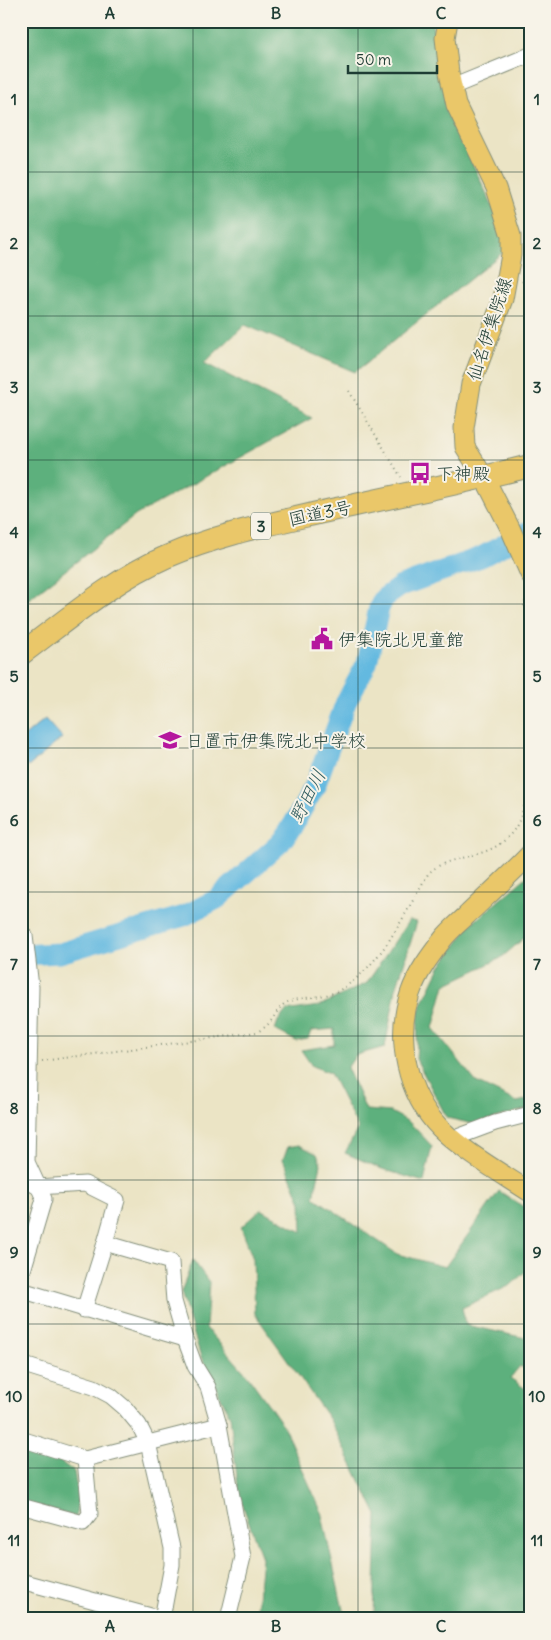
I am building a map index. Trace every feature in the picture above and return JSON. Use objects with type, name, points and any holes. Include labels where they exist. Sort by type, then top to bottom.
[{"type":"highway","name":"国道3号","points":[[21,654],[121,580],[164,557],[190,547],[246,530],[530,466]]},
{"type":"main road","name":"仙名伊集院線","points":[[448,21],[445,38],[456,105],[496,188],[511,236],[512,255],[503,298],[470,384],[464,428],[465,447],[484,477],[510,528],[530,574]]},
{"type":"main road","points":[[530,854],[445,937],[423,966],[410,994],[404,1020],[406,1062],[411,1079],[428,1113],[452,1139],[530,1192]]},
{"type":"street","points":[[452,87],[530,55]]},
{"type":"street","points":[[21,1277],[44,1199],[27,1162],[30,987],[23,938]]},
{"type":"street","points":[[452,1139],[495,1123],[530,1114]]},
{"type":"street","points":[[21,1177],[38,1187],[85,1184],[117,1200],[84,1310]]},
{"type":"street","points":[[105,1243],[171,1262],[174,1301],[185,1339],[195,1366],[208,1387],[219,1425],[244,1557],[228,1619]]},
{"type":"street","points":[[21,1290],[185,1339]]},
{"type":"street","points":[[21,1364],[94,1387],[111,1396],[125,1408],[139,1425],[148,1443],[172,1548],[172,1565],[162,1619],[21,1581]]},
{"type":"street","points":[[21,1439],[85,1459],[219,1425]]},
{"type":"street","points":[[21,1506],[83,1523],[90,1514],[85,1459]]},
{"type":"path","points":[[349,391],[412,493]]},
{"type":"path","points":[[530,600],[523,603],[530,618]]},
{"type":"path","points":[[29,1063],[257,1032],[268,1024],[283,1004],[289,1001],[323,997],[337,991],[361,975],[381,954],[428,874],[436,866],[486,852],[500,844],[514,831],[530,792]]},
{"type":"green space","points":[[21,21],[431,21],[463,143],[511,246],[355,372],[245,325],[204,363],[312,418],[136,515],[21,605]]},
{"type":"green space","points":[[530,874],[530,933],[501,958],[445,985],[433,1028],[476,1082],[517,1102],[530,1099],[530,1108],[474,1124],[447,1118],[416,1059],[419,1010],[440,967],[470,925]]},
{"type":"green space","points":[[409,920],[417,922],[396,989],[385,1047],[356,1055],[347,1068],[366,1110],[391,1112],[409,1122],[432,1146],[424,1182],[382,1169],[345,1153],[358,1128],[330,1073],[312,1066],[301,1050],[334,1045],[334,1029],[311,1031],[308,1039],[296,1041],[275,1030],[278,1021],[286,1011],[319,1006],[367,983]]},
{"type":"green space","points":[[299,1145],[317,1154],[321,1164],[314,1197],[397,1254],[445,1267],[499,1191],[530,1211],[530,1267],[511,1285],[462,1308],[466,1325],[530,1339],[530,1372],[520,1366],[510,1378],[530,1392],[530,1619],[374,1619],[377,1515],[330,1420],[255,1314],[253,1259],[241,1227],[261,1209],[302,1232],[301,1202],[283,1159],[288,1147]]},
{"type":"green space","points":[[193,1260],[209,1282],[206,1328],[248,1376],[283,1425],[321,1511],[345,1619],[256,1619],[262,1558],[239,1495],[230,1416],[201,1357],[181,1292]]},
{"type":"green space","points":[[21,1450],[61,1462],[74,1472],[78,1493],[76,1517],[21,1501]]},
{"type":"water","points":[[45,719],[62,738],[28,767],[21,759],[21,739]]},
{"type":"waterway","name":"野田川","points":[[21,955],[60,953],[184,916],[217,899],[280,843],[293,825],[315,786],[346,702],[367,663],[379,608],[384,598],[401,586],[481,557],[530,531]]},
{"type":"place","name":"下神殿","points":[[420,473]]},
{"type":"place","name":"伊集院北児童館","points":[[322,639]]},
{"type":"place","name":"日置市伊集院北中学校","points":[[170,740]]}]
